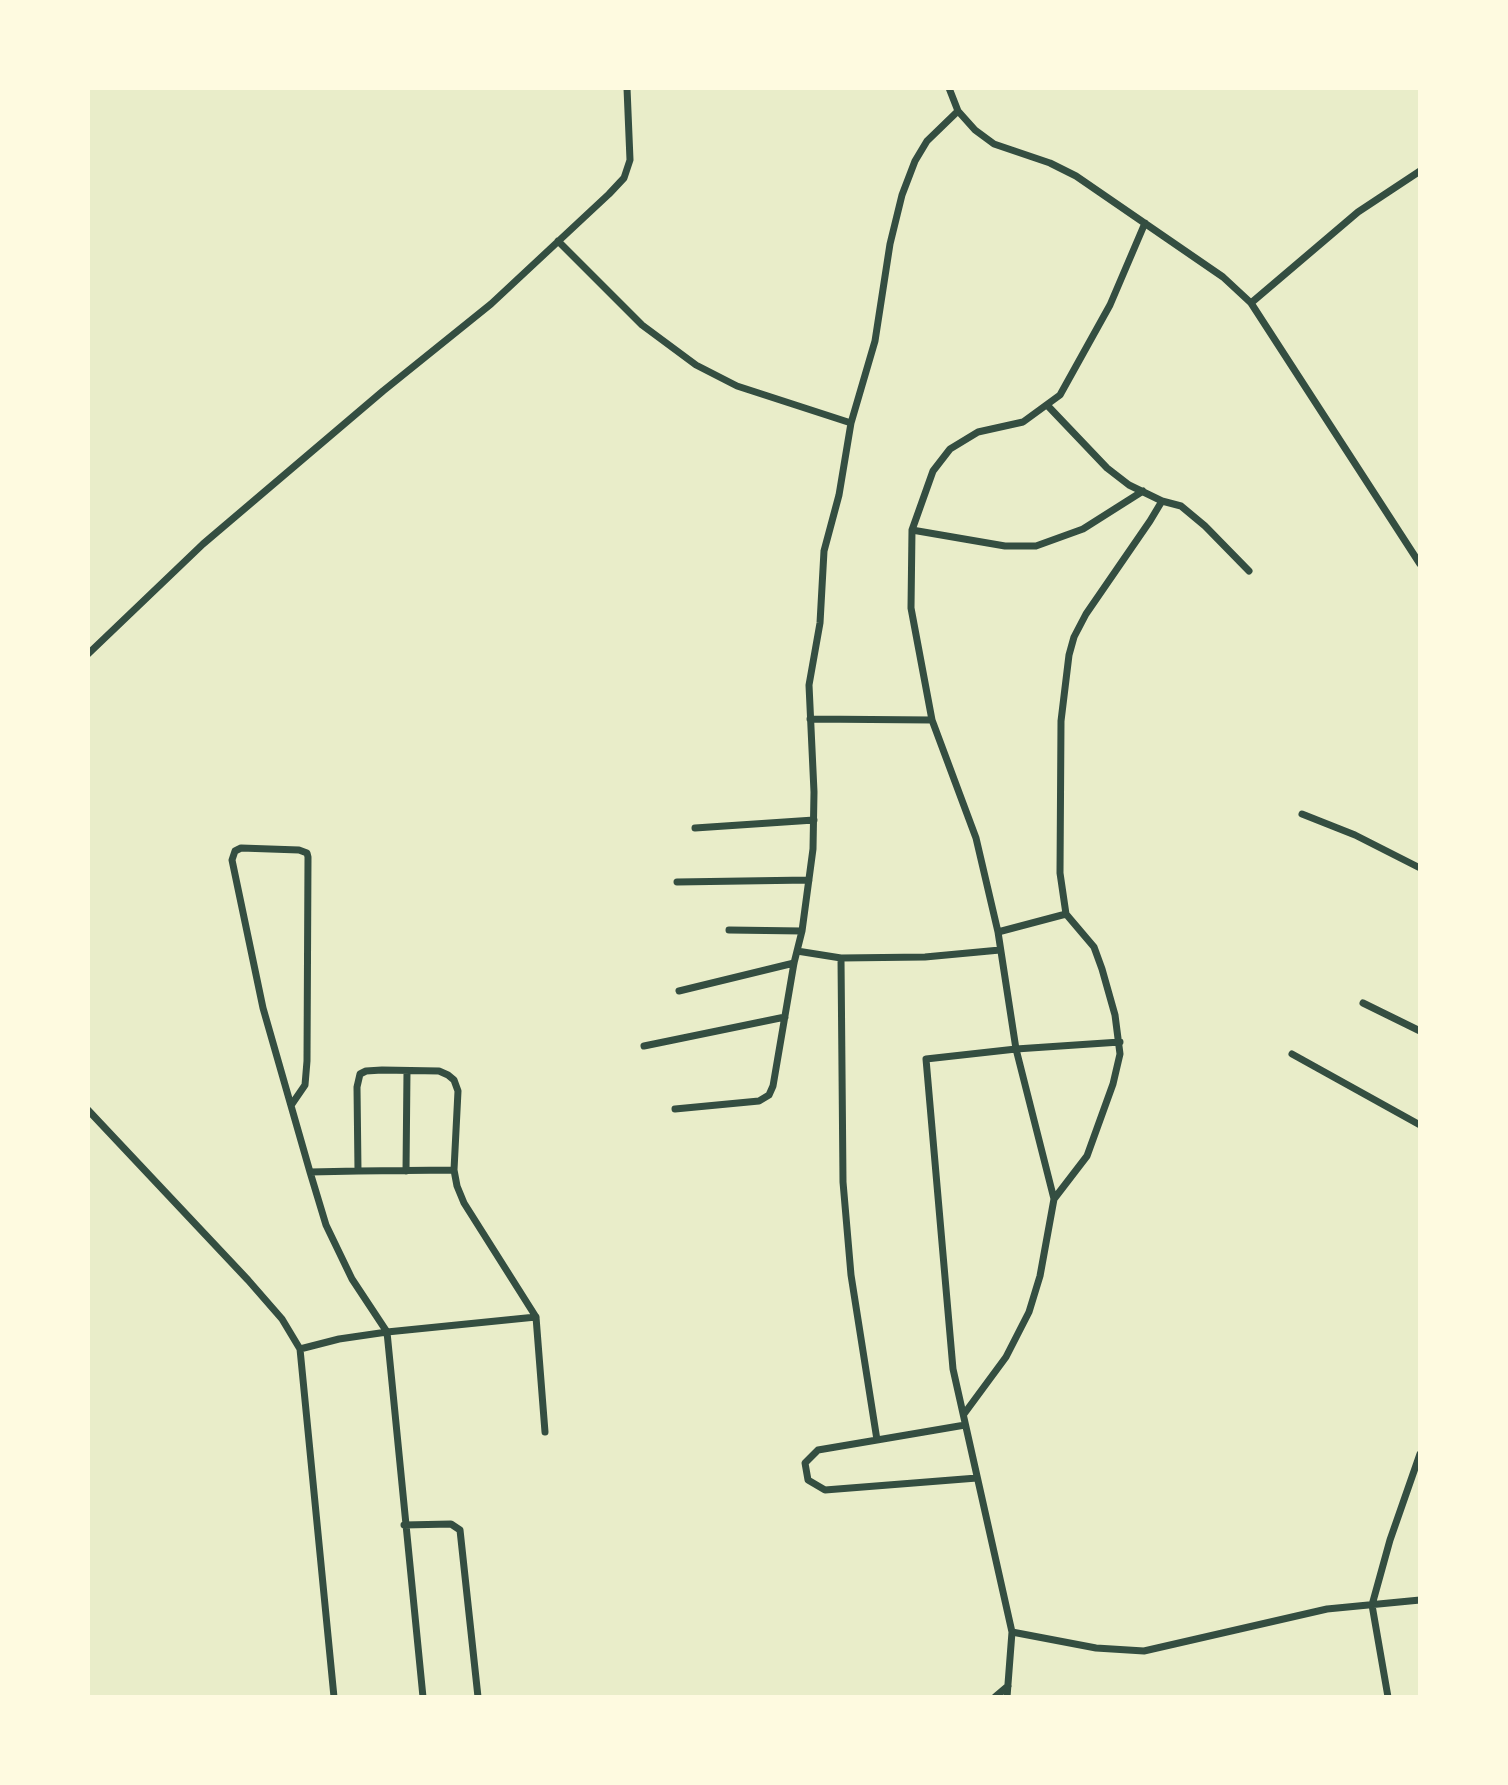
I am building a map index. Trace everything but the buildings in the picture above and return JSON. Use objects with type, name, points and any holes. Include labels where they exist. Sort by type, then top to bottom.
[{"type":"street","points":[[88,654],[203,544],[491,304],[624,178],[630,160],[627,88]]},
{"type":"street","points":[[949,88],[958,111],[975,130],[994,144],[1050,163],[1076,176],[1223,277],[1251,303],[1420,564]]},
{"type":"street","points":[[675,1109],[765,1099],[773,1086],[809,880],[814,820],[809,685],[820,623],[824,551],[839,495],[851,423],[875,341],[890,244],[902,195],[915,161],[927,141],[958,111]]},
{"type":"street","points":[[1251,303],[1358,212],[1420,171]]},
{"type":"street","points":[[964,1414],[1006,1357],[1029,1312],[1040,1276],[1054,1199],[1016,1049],[998,932],[976,838],[932,720],[911,608],[912,530],[933,471],[950,449],[978,432],[1023,422],[1060,395],[1110,305],[1145,223]]},
{"type":"street","points":[[558,241],[642,325],[696,365],[737,386],[851,423]]},
{"type":"street","points":[[1047,405],[1107,468],[1129,485],[1162,501],[1181,506],[1249,571]]},
{"type":"street","points":[[912,530],[1005,546],[1036,546],[1083,529],[1143,491]]},
{"type":"street","points":[[1054,1199],[1087,1156],[1113,1084],[1120,1042],[1094,947],[1066,914],[1060,873],[1061,721],[1069,655],[1086,614],[1162,501]]},
{"type":"street","points":[[810,719],[932,720]]},
{"type":"street","points":[[1302,814],[1355,835],[1420,868]]},
{"type":"street","points":[[695,828],[814,820]]},
{"type":"street","points":[[292,1104],[305,1085],[307,1061],[308,857],[307,853],[299,850],[241,848],[235,851],[232,860],[263,1008],[310,1172],[326,1225],[352,1279],[387,1332],[423,1697]]},
{"type":"street","points":[[677,882],[809,880]]},
{"type":"street","points":[[998,932],[1066,914]]},
{"type":"street","points":[[729,930],[802,931]]},
{"type":"street","points":[[797,951],[841,958],[925,957],[1000,950]]},
{"type":"street","points":[[841,958],[843,1182],[851,1275],[877,1440]]},
{"type":"street","points":[[679,991],[794,963]]},
{"type":"street","points":[[1363,1003],[1420,1031]]},
{"type":"street","points":[[644,1046],[785,1017]]},
{"type":"street","points":[[1007,1697],[1012,1632],[953,1369],[926,1059],[1120,1042]]},
{"type":"street","points":[[1292,1054],[1420,1125]]},
{"type":"street","points":[[358,1171],[357,1078],[366,1071],[439,1071],[454,1080],[458,1091],[454,1170],[464,1203],[536,1317],[545,1432]]},
{"type":"street","points":[[406,1171],[407,1071]]},
{"type":"street","points":[[88,1110],[273,1309],[300,1349],[334,1697]]},
{"type":"street","points":[[310,1172],[454,1170]]},
{"type":"street","points":[[300,1349],[387,1332],[536,1317]]},
{"type":"street","points":[[965,1425],[818,1450],[805,1463],[808,1480],[825,1490],[977,1478]]},
{"type":"street","points":[[1388,1697],[1372,1605],[1390,1540],[1420,1454]]},
{"type":"street","points":[[404,1525],[451,1524],[460,1530],[478,1697]]},
{"type":"street","points":[[1012,1632],[1096,1648],[1144,1651],[1327,1609],[1420,1600]]},
{"type":"street","points":[[995,1697],[1008,1686]]}]
